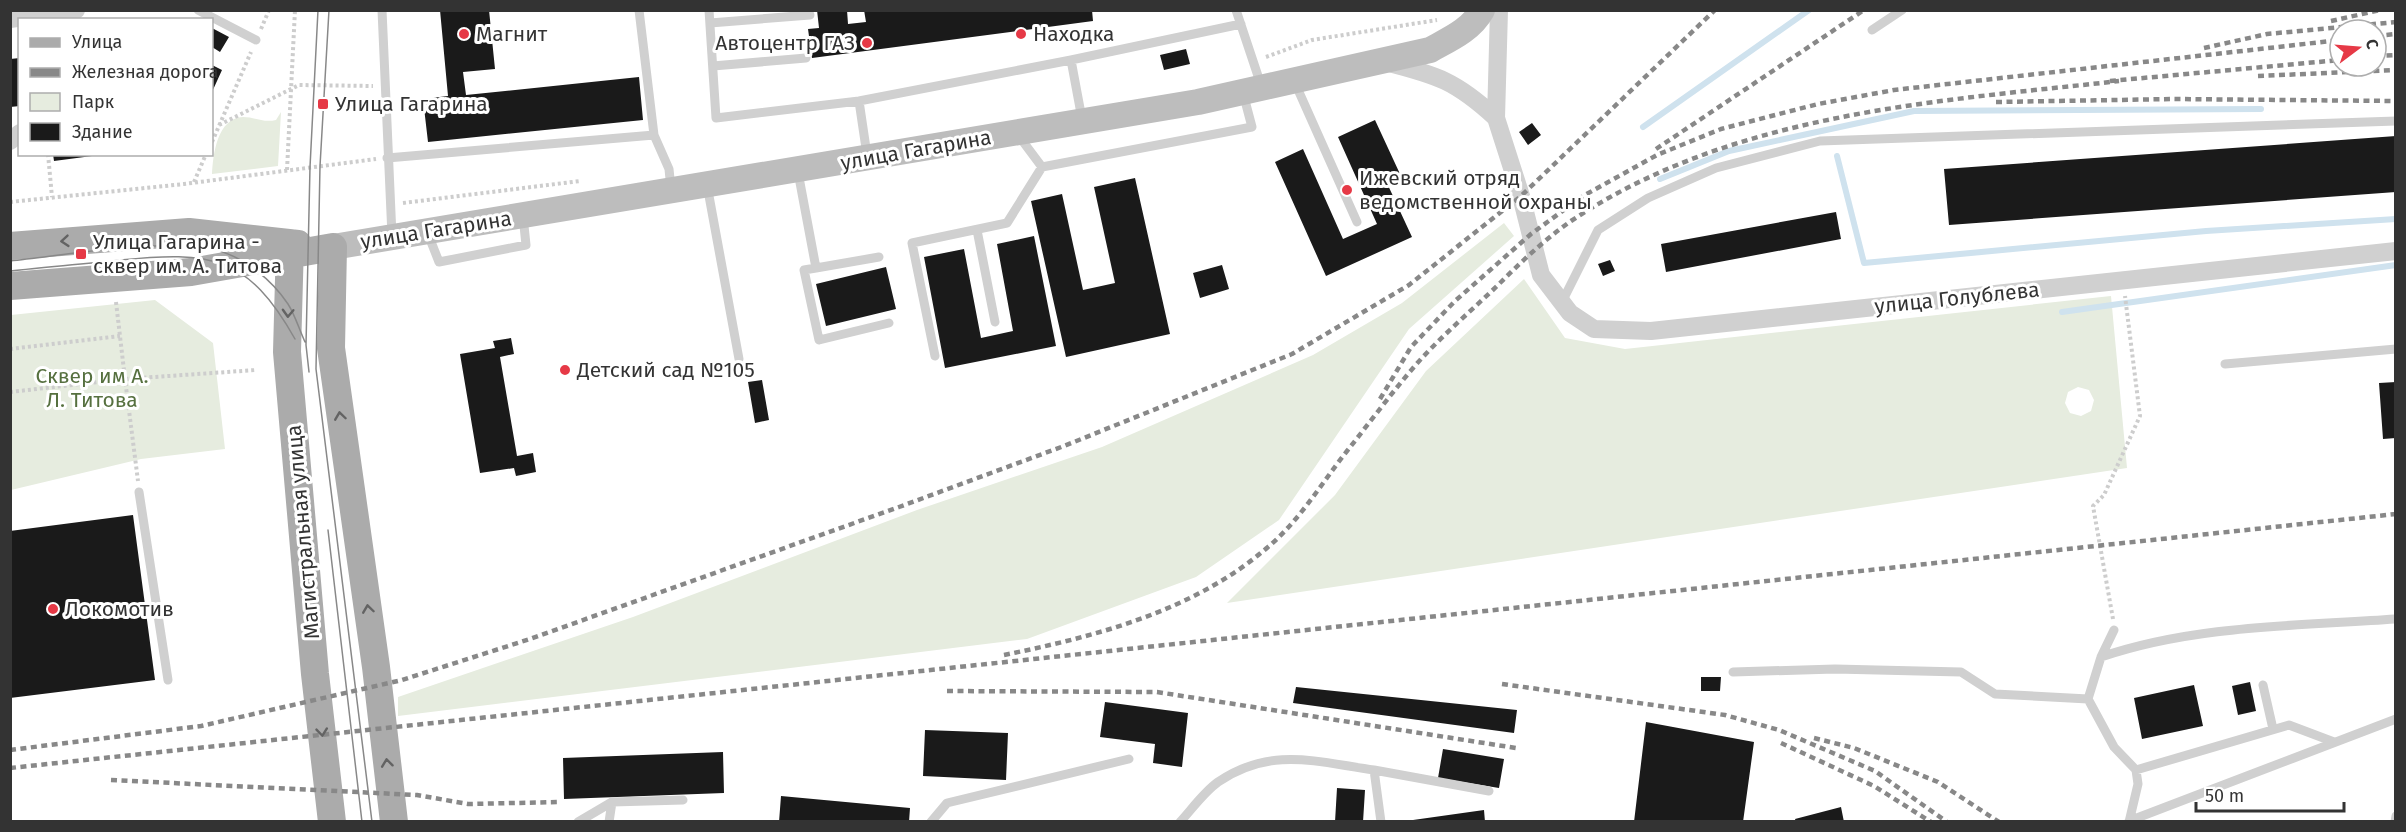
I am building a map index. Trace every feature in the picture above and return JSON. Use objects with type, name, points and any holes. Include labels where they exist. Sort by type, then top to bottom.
[{"type":"main road","name":"улица Гагарина","points":[[10,286],[191,272],[290,249],[333,247],[428,232],[1083,122],[1253,90],[1430,50],[1458,35],[1478,19],[1482,10]]},
{"type":"main road","name":"улица Гагарина","points":[[10,246],[189,232],[290,249]]},
{"type":"main road","points":[[333,247],[331,348],[376,667],[394,822]]},
{"type":"main road","name":"Магистральная улица","points":[[290,249],[287,352],[315,674],[332,822]]},
{"type":"street","points":[[10,19],[76,10]]},
{"type":"street","points":[[1496,118],[1499,10]]},
{"type":"street","points":[[1384,62],[1431,74],[1458,87],[1467,92],[1496,118]]},
{"type":"street","name":"улица Голублева","points":[[1496,118],[1521,196],[1541,275],[1570,313],[1594,329],[1651,331],[2396,251]]},
{"type":"lane","points":[[198,10],[256,40]]},
{"type":"lane","points":[[382,10],[392,237]]},
{"type":"lane","points":[[639,10],[654,135],[669,169],[671,191]]},
{"type":"lane","points":[[709,10],[716,118],[860,100],[1071,60],[1241,24]]},
{"type":"lane","points":[[935,356],[912,243],[1006,223],[1042,167],[1252,127],[1254,61],[1236,10]]},
{"type":"lane","points":[[1872,30],[1902,10]]},
{"type":"lane","points":[[710,23],[810,15]]},
{"type":"lane","points":[[713,66],[806,58]]},
{"type":"lane","points":[[1071,60],[1083,122]]},
{"type":"lane","points":[[1294,81],[1357,222]]},
{"type":"lane","points":[[860,100],[868,158]]},
{"type":"lane","points":[[1562,302],[1598,230],[1648,198],[1716,168],[1820,141],[2396,121]]},
{"type":"lane","points":[[1017,133],[1042,167]]},
{"type":"lane","points":[[387,158],[654,135]]},
{"type":"lane","points":[[797,170],[816,268]]},
{"type":"lane","points":[[707,185],[739,359]]},
{"type":"lane","points":[[977,230],[995,322]]},
{"type":"lane","points":[[879,257],[804,270],[819,340],[889,323]]},
{"type":"lane","points":[[2225,364],[2396,349]]},
{"type":"lane","points":[[139,492],[168,680]]},
{"type":"lane","points":[[2101,657],[2125,649],[2206,632],[2395,620]]},
{"type":"lane","points":[[2114,630],[2101,657],[2088,699],[2114,747],[2136,770],[2138,784],[2129,821]]},
{"type":"lane","points":[[1733,672],[1835,669],[1961,672],[1995,694],[2088,699]]},
{"type":"lane","points":[[2263,686],[2272,729]]},
{"type":"lane","points":[[2129,821],[2396,719]]},
{"type":"lane","points":[[2136,770],[2289,724],[2334,742]]},
{"type":"lane","points":[[1179,822],[1217,783],[1250,764],[1289,757],[1489,791]]},
{"type":"lane","points":[[931,822],[947,803],[1129,759]]},
{"type":"lane","points":[[1374,770],[1381,822]]},
{"type":"lane","points":[[578,822],[612,802],[683,800]]},
{"type":"lane","points":[[609,822],[612,802]]},
{"type":"lane","points":[[2395,822],[2396,816]]},
{"type":"path","points":[[213,140],[269,10]]},
{"type":"path","points":[[287,170],[295,10]]},
{"type":"path","points":[[1254,61],[1312,40],[1438,20]]},
{"type":"path","points":[[219,125],[299,85],[385,86]]},
{"type":"path","points":[[48,156],[52,197]]},
{"type":"path","points":[[194,182],[205,156]]},
{"type":"path","points":[[10,202],[387,158]]},
{"type":"path","points":[[2114,630],[2093,506],[2104,495],[2140,416],[2123,280]]},
{"type":"path","points":[[116,295],[139,492]]},
{"type":"path","points":[[10,349],[120,336]]},
{"type":"path","points":[[10,392],[125,379],[256,370]]},
{"type":"green space","points":[[281,112],[278,166],[212,174],[215,148],[227,124],[243,117],[267,121],[276,120]]},
{"type":"green space","points":[[1504,223],[1514,236],[1409,329],[1279,520],[1196,577],[1027,639],[398,716],[398,697],[633,617],[917,510],[1102,447],[1313,355],[1402,303]]},
{"type":"green space","points":[[1524,279],[1565,338],[1625,349],[2111,296],[2127,468],[1227,603],[1335,495],[1426,371]],"holes":[[[2078,387],[2089,390],[2094,400],[2091,411],[2081,416],[2070,413],[2065,403],[2068,392]]]},
{"type":"green space","name":"Сквер им А. Л. Титова","points":[[155,300],[213,343],[225,449],[141,459],[11,490],[11,315]]},
{"type":"building","points":[[440,10],[489,10],[495,69],[463,72],[466,95],[639,77],[643,120],[428,142],[423,99],[448,96]]},
{"type":"building","name":"Автоцентр ГАЗ","points":[[817,10],[847,10],[848,24],[866,22],[864,10],[1092,10],[1093,21],[812,58],[808,29],[819,28]]},
{"type":"building","points":[[213,29],[229,37],[220,52],[213,48]]},
{"type":"building","points":[[1186,49],[1190,64],[1164,70],[1160,55]]},
{"type":"building","points":[[18,58],[18,106],[10,107],[10,59]]},
{"type":"building","points":[[213,66],[222,70],[213,90]]},
{"type":"building","points":[[1375,120],[1400,174],[1386,181],[1412,237],[1326,276],[1275,162],[1303,149],[1343,239],[1377,224],[1338,137]]},
{"type":"building","points":[[1532,123],[1541,135],[1528,145],[1519,132]]},
{"type":"building","points":[[2396,136],[2396,192],[1949,225],[1944,169]]},
{"type":"building","points":[[53,156],[92,156],[54,161]]},
{"type":"building","points":[[1135,178],[1170,334],[1066,357],[1031,201],[1062,194],[1083,290],[1115,283],[1094,187]]},
{"type":"building","points":[[1836,212],[1841,239],[1666,272],[1661,244]]},
{"type":"building","points":[[1034,236],[1056,346],[945,368],[924,257],[964,249],[981,338],[1013,331],[997,244]]},
{"type":"building","points":[[1610,260],[1615,271],[1603,276],[1598,264]]},
{"type":"building","points":[[1222,265],[1229,289],[1200,298],[1193,273]]},
{"type":"building","points":[[886,267],[896,309],[826,326],[816,284]]},
{"type":"building","points":[[511,338],[514,354],[500,357],[517,456],[533,453],[536,472],[516,476],[514,468],[480,473],[460,354],[495,348],[493,341]]},
{"type":"building","points":[[762,380],[769,420],[755,423],[748,382]]},
{"type":"building","points":[[2396,382],[2396,438],[2383,439],[2379,383]]},
{"type":"building","points":[[133,515],[155,680],[10,698],[10,531]]},
{"type":"building","points":[[1701,677],[1721,677],[1720,691],[1701,691]]},
{"type":"building","points":[[2250,682],[2256,711],[2238,715],[2232,686]]},
{"type":"building","points":[[2194,685],[2203,726],[2142,739],[2134,698]]},
{"type":"building","points":[[1296,687],[1517,710],[1514,733],[1293,703]]},
{"type":"building","points":[[1105,702],[1188,713],[1182,767],[1153,763],[1155,744],[1100,737]]},
{"type":"building","points":[[1646,722],[1754,742],[1743,822],[1634,822]]},
{"type":"building","points":[[925,730],[1008,733],[1006,780],[923,776]]},
{"type":"building","points":[[1443,749],[1504,759],[1499,788],[1438,778]]},
{"type":"building","points":[[723,752],[724,793],[564,799],[563,758]]},
{"type":"building","points":[[1337,788],[1365,790],[1363,822],[1335,822]]},
{"type":"building","points":[[781,796],[910,808],[909,822],[779,822]]},
{"type":"building","points":[[1841,807],[1844,822],[1796,822],[1795,819]]},
{"type":"building","points":[[1484,810],[1485,822],[1413,822],[1413,820]]},
{"type":"waterway","points":[[1643,127],[1809,10]]},
{"type":"waterway","points":[[1660,179],[1729,151],[1914,111],[2261,109]]},
{"type":"waterway","points":[[1837,156],[1864,263],[2206,231],[2396,219]]},
{"type":"waterway","points":[[2062,312],[2396,265]]},
{"type":"tram line","points":[[309,372],[306,345],[310,167],[318,10]]},
{"type":"tram line","points":[[329,10],[320,166],[316,369],[372,822]]},
{"type":"tram line","points":[[10,261],[142,247],[194,247],[216,250],[247,264],[274,286],[290,308],[305,342]]},
{"type":"tram line","points":[[10,271],[151,257],[203,259],[224,265],[243,275],[278,311],[295,339]]},
{"type":"tram line","points":[[328,530],[362,822]]},
{"type":"railway","points":[[10,750],[201,726],[402,680],[530,639],[899,507],[1064,446],[1292,354],[1409,285],[1521,196],[1715,10]]},
{"type":"railway","points":[[1656,149],[1864,10]]},
{"type":"railway","points":[[2344,18],[2380,10]]},
{"type":"railway","points":[[2204,48],[2267,34],[2396,22]]},
{"type":"railway","points":[[2388,35],[2396,34]]},
{"type":"railway","points":[[1380,399],[1411,347],[1455,301],[1531,234],[1583,196],[1657,155],[1721,129],[1818,104],[1894,90],[2328,41]]},
{"type":"railway","points":[[2388,55],[2396,55]]},
{"type":"railway","points":[[2110,81],[2328,61]]},
{"type":"railway","points":[[2258,76],[2396,70]]},
{"type":"railway","points":[[1004,655],[1074,639],[1143,618],[1209,588],[1239,569],[1268,547],[1290,525],[1392,393],[1439,340],[1551,236],[1571,221],[1633,185],[1699,157],[1766,135],[1835,118],[1906,106],[2119,81]]},
{"type":"railway","points":[[1996,102],[2174,99],[2396,101]]},
{"type":"railway","points":[[10,768],[2396,514]]},
{"type":"railway","points":[[1502,684],[1725,715],[1779,730],[1875,771],[1947,822]]},
{"type":"railway","points":[[947,691],[1157,692],[1516,748]]},
{"type":"railway","points":[[1814,738],[1854,748],[1938,782],[1999,822]]},
{"type":"railway","points":[[1781,743],[1874,786],[1931,822]]},
{"type":"railway","points":[[111,780],[417,795],[468,804],[561,802]]},
{"type":"place","name":"Магнит","points":[[464,34]]},
{"type":"place","name":"Находка","points":[[1021,34]]},
{"type":"place","name":"Автоцентр ГАЗ","points":[[867,43]]},
{"type":"place","name":"Улица Гагарина","points":[[323,104]]},
{"type":"place","name":"Ижевский отряд ведомственной охраны","points":[[1347,190]]},
{"type":"place","name":"Улица Гагарина - сквер им. А. Титова","points":[[81,254]]},
{"type":"place","name":"Детский сад №105","points":[[565,370]]},
{"type":"place","name":"Локомотив","points":[[53,609]]}]
